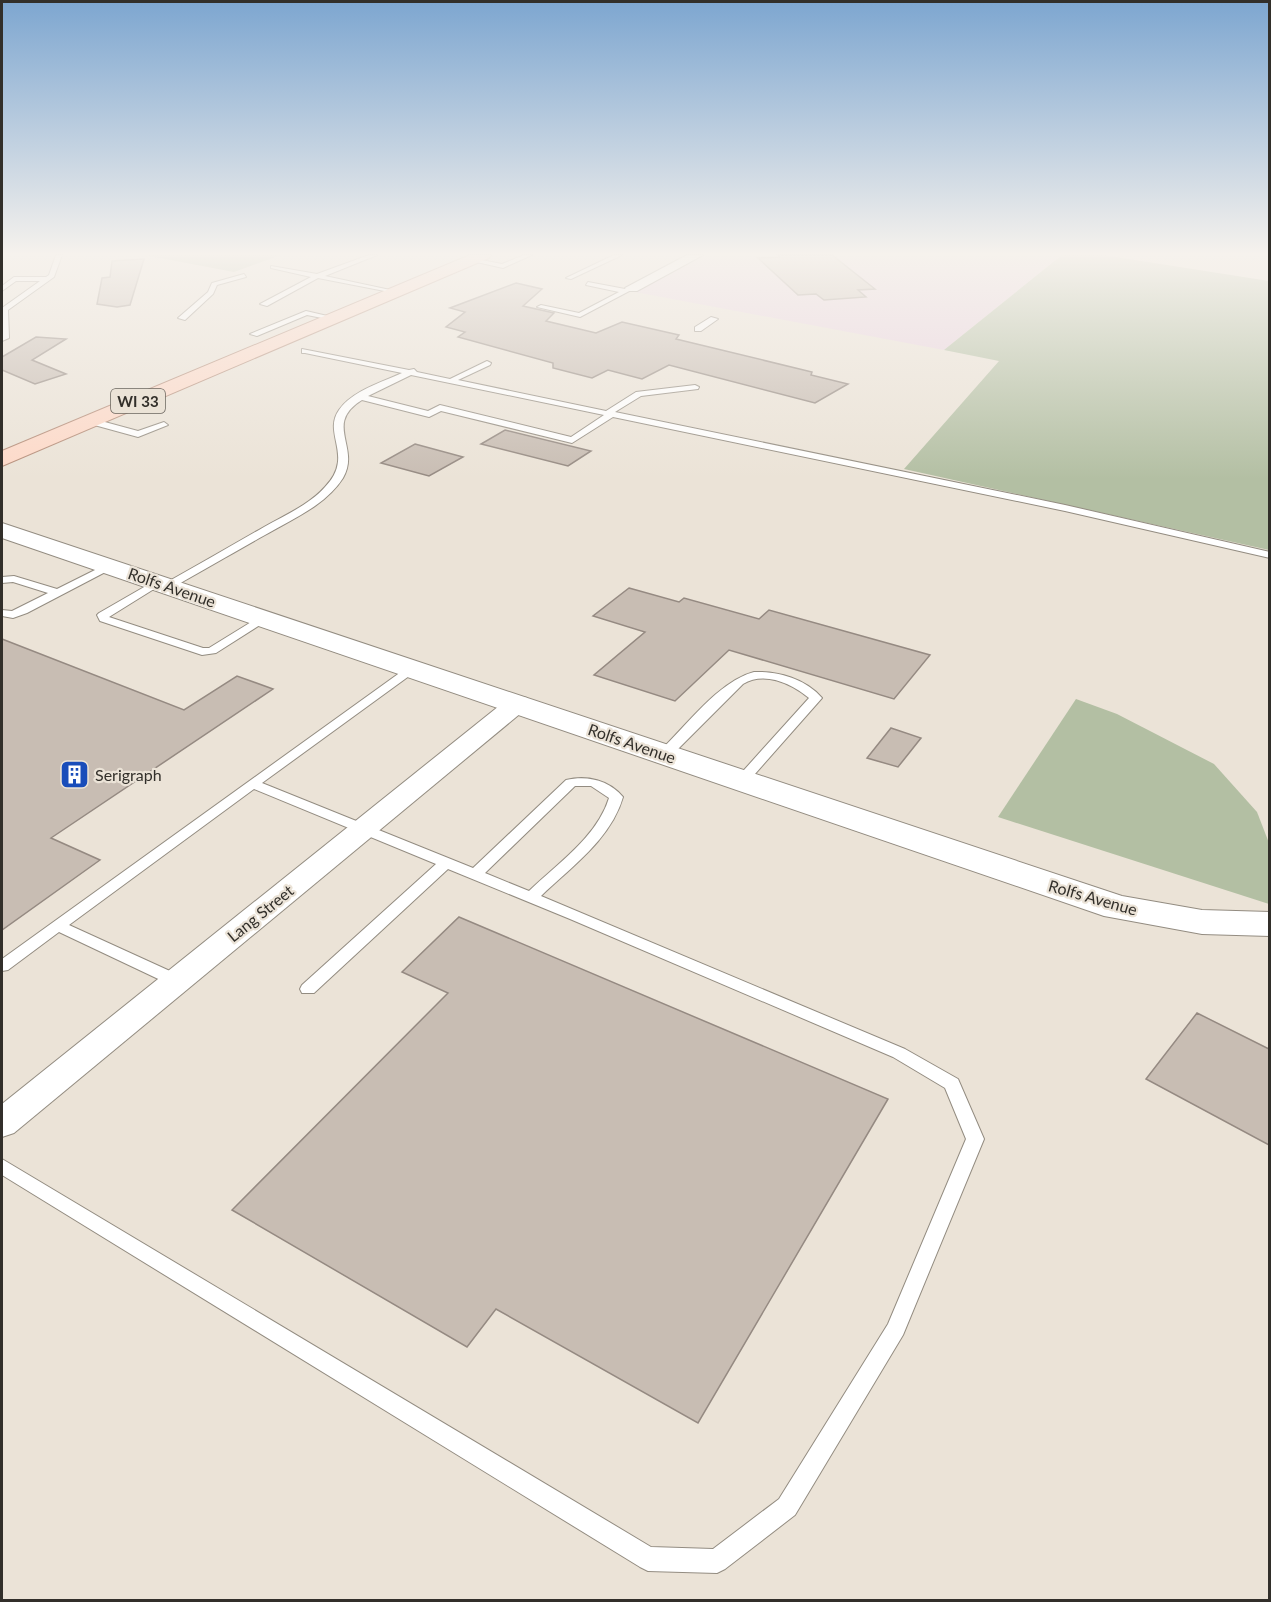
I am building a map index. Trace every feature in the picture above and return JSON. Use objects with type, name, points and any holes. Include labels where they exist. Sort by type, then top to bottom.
[{"type":"main road","name":"WI 33","points":[[2,459],[304,330]]},
{"type":"street","name":"Rolfs Avenue","points":[[2,530],[1117,907],[1202,922],[1269,924]]},
{"type":"street","name":"Lang Street","points":[[2,1123],[518,703]]},
{"type":"lane","points":[[254,334],[264,330]]},
{"type":"lane","points":[[305,351],[454,379],[1065,508],[1269,555]]},
{"type":"lane","points":[[454,379],[487,363]]},
{"type":"lane","points":[[265,618],[212,651],[202,652],[104,619],[103,615],[110,609],[163,584],[306,507],[331,487],[345,463],[345,446],[337,428],[343,411],[362,397],[414,371]]},
{"type":"lane","points":[[362,397],[429,414],[440,408],[572,440],[639,394],[695,387]]},
{"type":"lane","points":[[90,421],[138,434],[164,425]]},
{"type":"lane","points":[[2,613],[13,615],[23,611],[109,566]]},
{"type":"lane","points":[[2,580],[14,579],[58,593]]},
{"type":"lane","points":[[2,966],[412,668]]},
{"type":"lane","points":[[665,754],[743,678],[764,674],[803,686],[816,698],[742,780]]},
{"type":"lane","points":[[476,875],[571,783],[585,780],[605,786],[616,797],[615,809],[596,832],[531,897]]},
{"type":"lane","points":[[2,1166],[648,1559],[717,1561],[787,1507],[896,1329],[975,1139],[952,1084],[899,1053],[531,897],[252,784]]},
{"type":"lane","points":[[308,988],[446,863]]},
{"type":"lane","points":[[57,925],[177,981]]},
{"type":"shaded area","points":[[836,330],[969,330],[944,350]]},
{"type":"green space","points":[[969,330],[1269,330],[1269,550],[904,469],[999,361],[944,350]]},
{"type":"green space","points":[[1076,699],[1117,714],[1214,764],[1257,812],[1269,843],[1269,904],[998,817]]},
{"type":"building","points":[[456,330],[582,330],[596,333],[604,330],[656,330],[679,335],[676,339],[812,372],[811,375],[848,384],[815,403],[669,365],[642,379],[608,370],[592,378],[553,368],[553,363],[458,337],[465,332]]},
{"type":"building","points":[[36,337],[66,339],[32,360],[66,374],[35,384],[2,370],[2,357]]},
{"type":"building","points":[[505,430],[591,451],[568,466],[481,444]]},
{"type":"building","points":[[415,444],[463,457],[429,476],[381,463]]},
{"type":"building","points":[[629,588],[679,602],[684,598],[759,619],[769,610],[930,655],[894,699],[729,650],[675,701],[594,675],[645,632],[593,616]]},
{"type":"building","name":"Serigraph","points":[[2,639],[184,710],[237,676],[273,689],[51,838],[100,860],[2,930]]},
{"type":"building","points":[[891,728],[921,738],[898,767],[867,758]]},
{"type":"building","points":[[459,917],[888,1099],[698,1423],[496,1309],[467,1347],[232,1210],[448,993],[402,972]]},
{"type":"building","points":[[1197,1013],[1269,1049],[1269,1145],[1146,1079]]},
{"type":"place","name":"Serigraph","points":[[74,774]]}]
